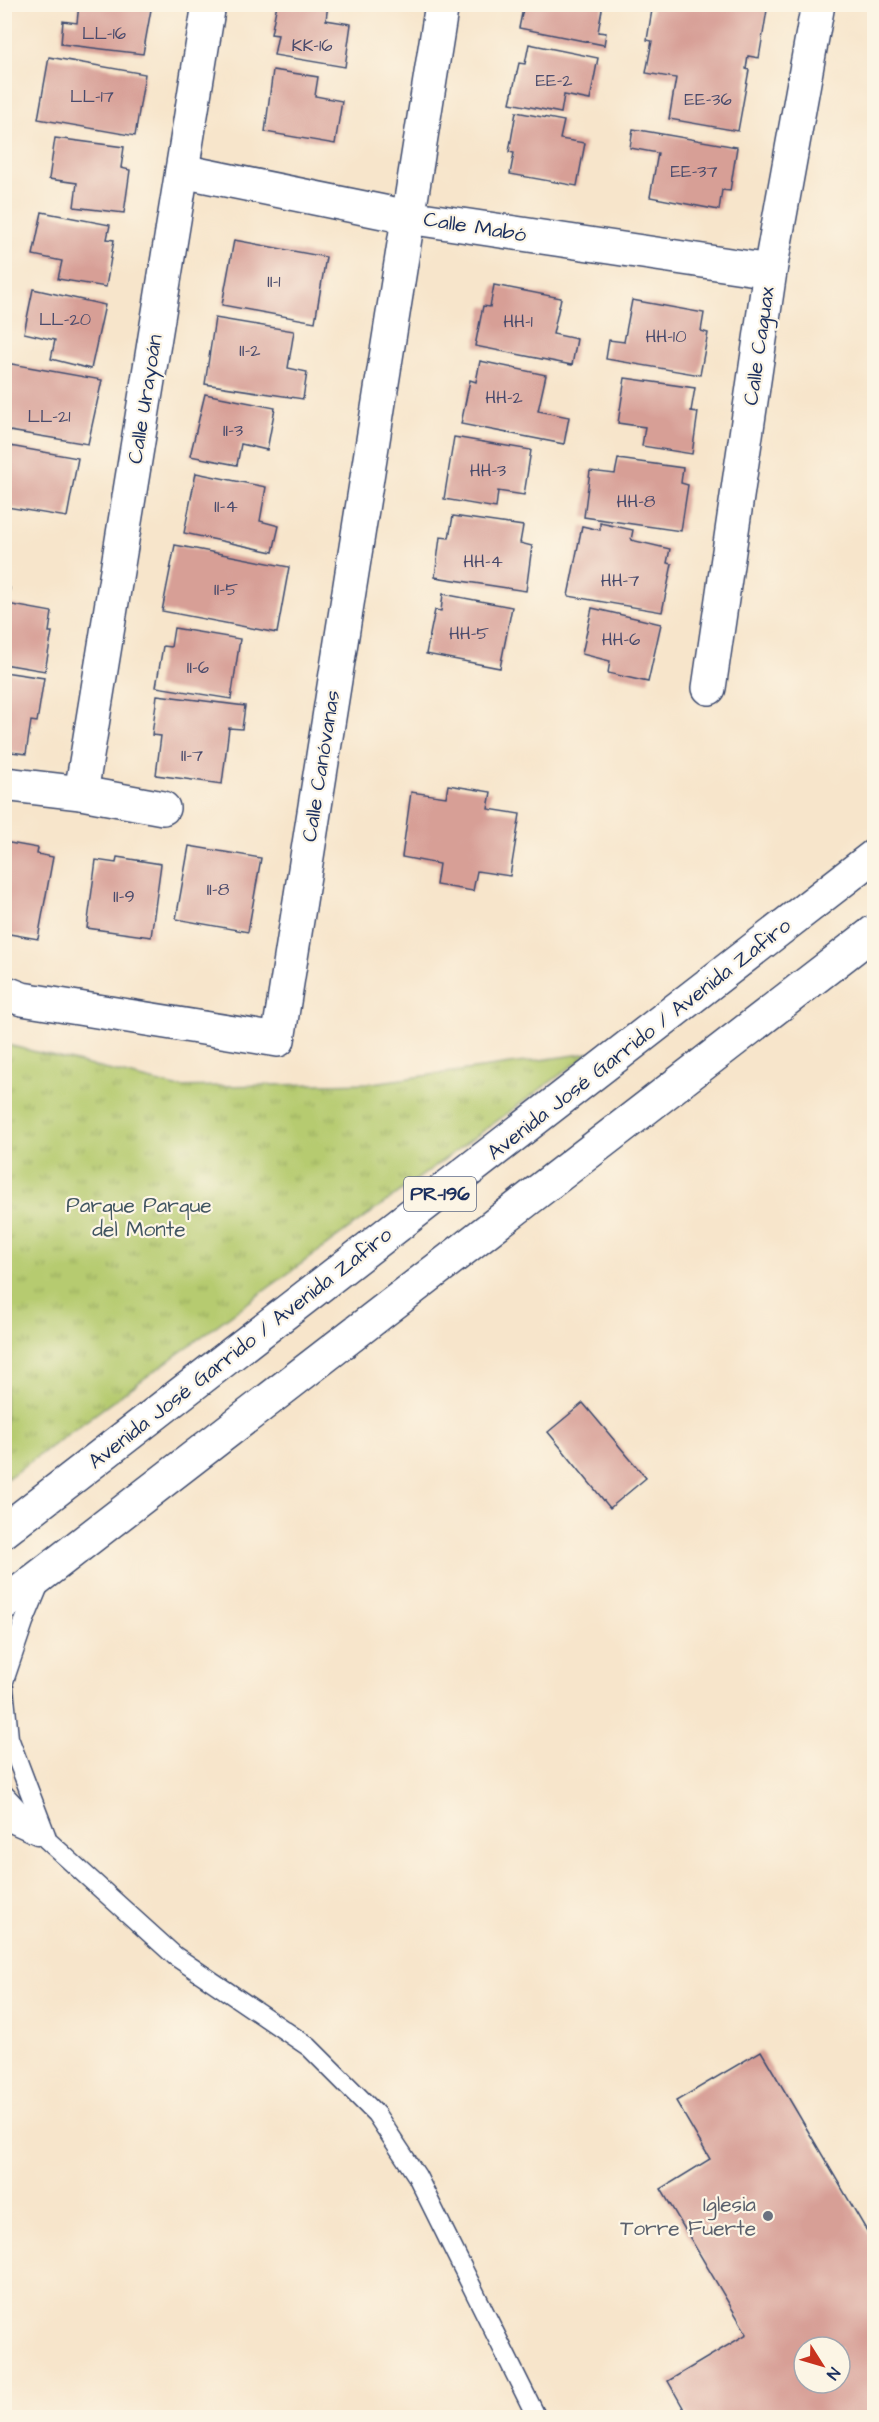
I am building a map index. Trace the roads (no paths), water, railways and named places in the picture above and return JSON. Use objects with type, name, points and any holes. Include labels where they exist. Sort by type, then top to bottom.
[{"type":"street","name":"Calle Urayoán","points":[[81,793],[209,4]]},
{"type":"street","points":[[408,217],[442,4]]},
{"type":"street","name":"Calle Caguax","points":[[709,688],[770,271],[818,4]]},
{"type":"street","name":"Calle Mabó","points":[[182,171],[408,217],[770,271]]},
{"type":"street","name":"Calle Canóvanas","points":[[4,992],[22,999],[278,1040],[408,217]]},
{"type":"street","points":[[4,784],[81,793],[164,808]]},
{"type":"street","name":"Avenida José Garrido / Avenida Zafiro","points":[[4,1531],[874,856]]},
{"type":"street","name":"PR-196","points":[[4,1604],[874,932]]},
{"type":"lane","points":[[4,1681],[24,1622],[45,1572]]},
{"type":"lane","points":[[4,1687],[9,1738],[34,1799],[47,1840]]},
{"type":"lane","points":[[4,1794],[47,1840],[175,1956],[309,2047],[376,2114],[417,2176],[537,2418]]},
{"type":"lane","points":[[4,1820],[47,1840]]},
{"type":"place","name":"Iglesia Torre Fuerte","points":[[768,2216]]},
{"type":"park label","name":"Parque Parque del Monte","points":[[139,1217]]}]
